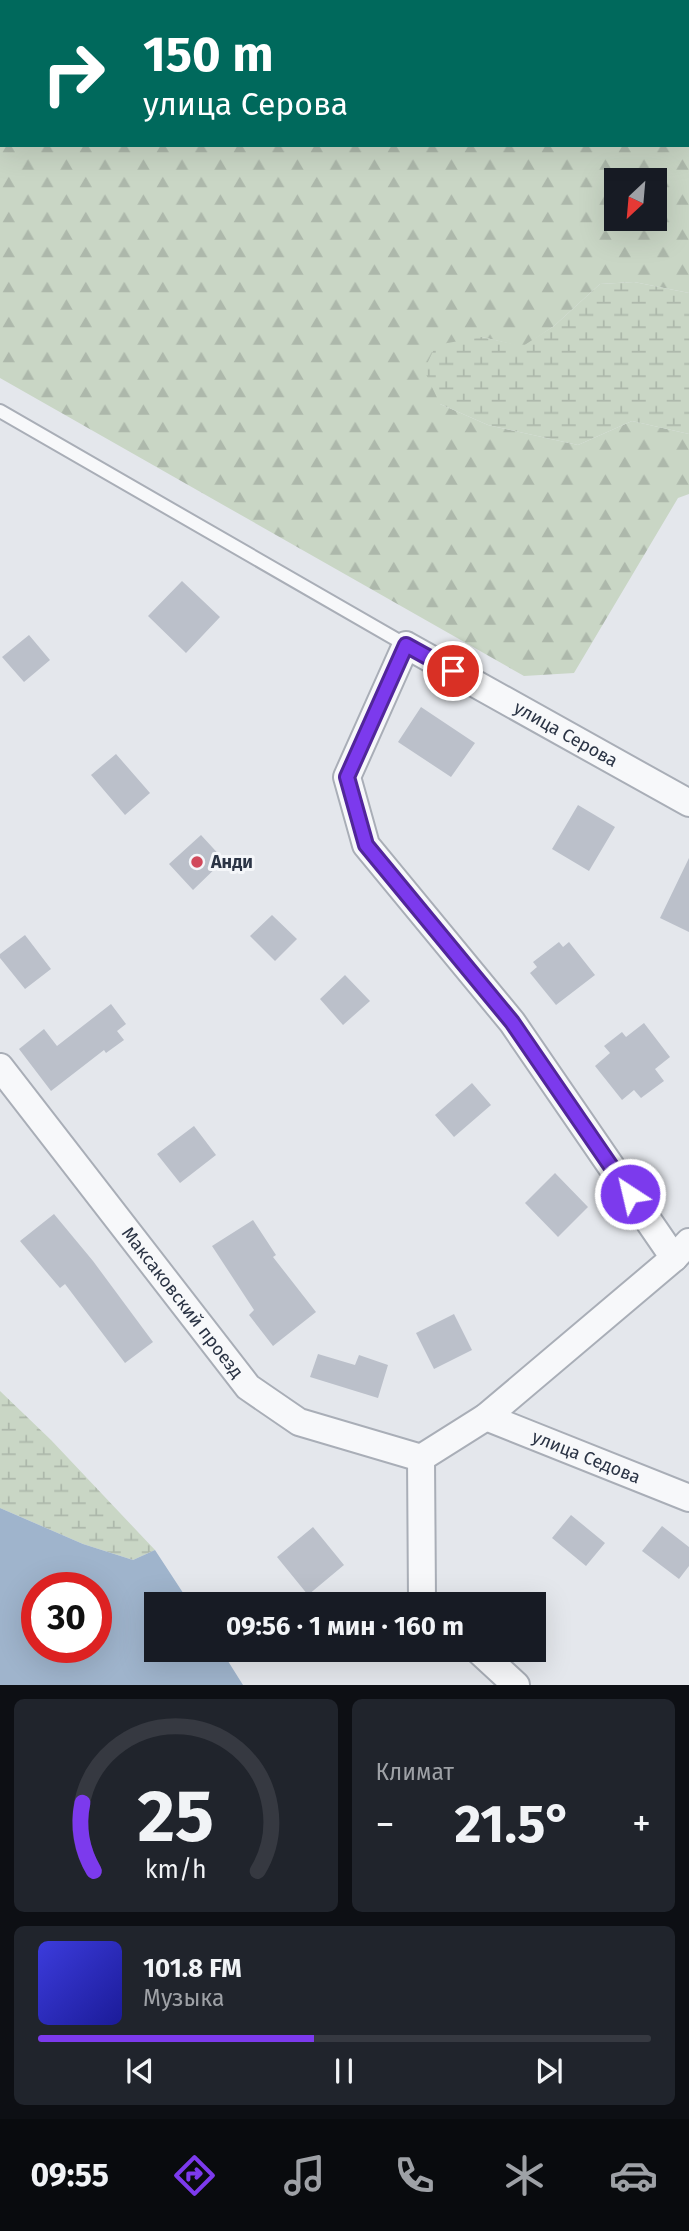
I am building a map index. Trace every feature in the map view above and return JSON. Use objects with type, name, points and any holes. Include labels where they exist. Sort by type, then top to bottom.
[{"type":"street","name":"улица Серова","points":[[406,645],[689,803]]},
{"type":"street","points":[[406,645],[347,777],[366,845],[512,1022],[682,1250],[486,1417],[421,1458],[422,1592]]},
{"type":"street","name":"Максаковский проезд","points":[[0,1067],[248,1387],[299,1422],[421,1458]]},
{"type":"street","name":"улица Седова","points":[[486,1417],[689,1498]]},
{"type":"street","points":[[491,1662],[516,1685]]},
{"type":"lane","points":[[0,411],[406,645]]},
{"type":"green space","points":[[0,147],[689,147],[689,293],[634,282],[600,284],[554,326],[523,347],[482,337],[440,404],[488,425],[578,445],[632,421],[689,434],[689,494],[678,498],[574,673],[524,676],[0,378]]},
{"type":"green space","points":[[634,282],[689,293],[689,434],[632,421],[578,445],[488,425],[440,404],[424,370],[436,345],[482,337],[523,346],[554,326],[600,284]]},
{"type":"green space","points":[[0,1391],[51,1440],[155,1550],[133,1560],[83,1544],[0,1508]]},
{"type":"water","points":[[0,1508],[83,1544],[133,1560],[155,1550],[182,1592],[144,1592],[144,1662],[229,1662],[243,1685],[0,1685]]},
{"type":"building","points":[[182,581],[220,617],[186,653],[148,616]]},
{"type":"building","points":[[29,635],[50,660],[24,682],[2,657]]},
{"type":"building","points":[[421,707],[475,743],[451,777],[398,742]]},
{"type":"building","points":[[116,754],[150,793],[125,815],[91,775]]},
{"type":"building","points":[[578,805],[615,827],[589,871],[552,849]]},
{"type":"building","name":"Анди","points":[[201,835],[224,860],[193,890],[169,864]]},
{"type":"building","points":[[689,858],[689,932],[660,918]]},
{"type":"building","points":[[272,915],[297,939],[275,961],[250,936]]},
{"type":"building","points":[[25,935],[51,969],[25,989],[0,958],[0,954]]},
{"type":"building","points":[[559,942],[563,947],[569,942],[595,975],[556,1005],[530,973],[537,967],[533,962]]},
{"type":"building","points":[[345,975],[370,1001],[343,1025],[320,999]]},
{"type":"building","points":[[111,1004],[126,1024],[117,1031],[124,1040],[106,1053],[104,1050],[51,1091],[19,1049],[44,1029],[57,1046]]},
{"type":"building","points":[[644,1023],[670,1057],[655,1069],[664,1081],[641,1098],[634,1090],[622,1100],[595,1066],[610,1053],[604,1046],[622,1032],[626,1037]]},
{"type":"building","points":[[472,1083],[491,1105],[454,1137],[435,1115]]},
{"type":"building","points":[[194,1126],[216,1155],[180,1183],[157,1154]]},
{"type":"building","points":[[555,1173],[588,1207],[558,1237],[525,1203]]},
{"type":"building","points":[[54,1214],[153,1342],[125,1363],[65,1284],[60,1288],[20,1241]]},
{"type":"building","points":[[253,1220],[276,1255],[273,1257],[316,1312],[273,1346],[249,1315],[254,1310],[212,1246]]},
{"type":"building","points":[[454,1314],[472,1350],[434,1369],[416,1333]]},
{"type":"building","points":[[318,1354],[355,1365],[359,1355],[388,1365],[378,1398],[310,1377]]},
{"type":"building","points":[[571,1515],[605,1543],[586,1566],[552,1538]]},
{"type":"building","points":[[662,1526],[689,1547],[689,1566],[679,1579],[642,1551]]},
{"type":"building","points":[[313,1527],[344,1565],[312,1592],[306,1592],[277,1557]]},
{"type":"place","name":"Анди","points":[[197,862]]},
{"type":"route","points":[[453,671],[406,645],[347,777],[366,845],[512,1022],[630,1194]]}]
